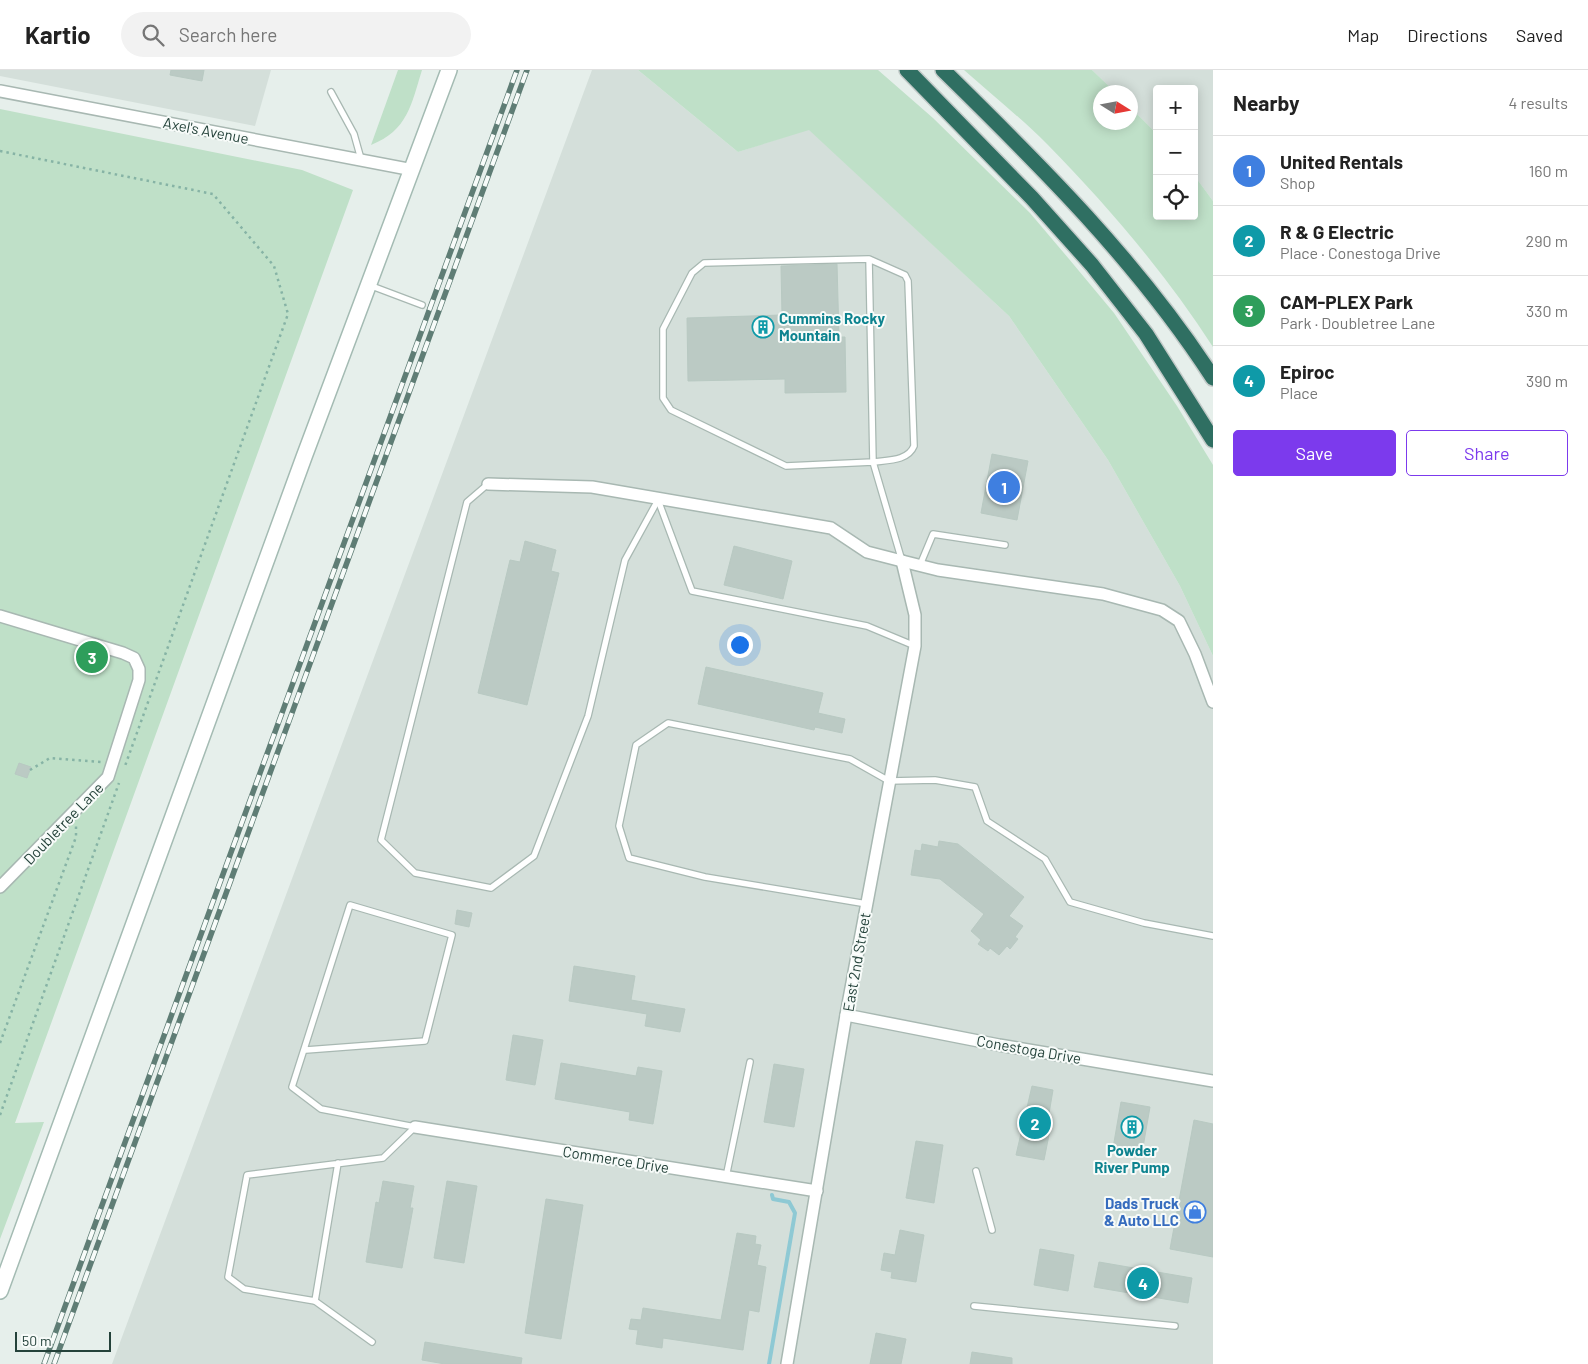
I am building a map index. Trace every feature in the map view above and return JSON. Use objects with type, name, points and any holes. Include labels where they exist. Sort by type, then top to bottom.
[{"type":"highway","points":[[907,70],[1032,198],[1092,265],[1146,334],[1213,440]]},
{"type":"highway","points":[[942,70],[1048,174],[1137,272],[1213,378]]},
{"type":"main road","points":[[0,1290],[304,457],[449,70]]},
{"type":"street","name":"Axel's Avenue","points":[[0,92],[413,170]]},
{"type":"street","points":[[488,484],[592,487],[658,500],[831,528],[867,552],[938,570],[1103,594],[1162,610],[1179,621],[1196,654],[1213,702]]},
{"type":"street","name":"East 2nd Street","points":[[787,1364],[846,1015],[915,646],[916,615],[902,561]]},
{"type":"street","name":"Doubletree Lane","points":[[0,616],[134,658],[139,669],[139,680],[108,777],[75,808],[0,887]]},
{"type":"street","name":"Conestoga Drive","points":[[846,1015],[999,1045],[1213,1081]]},
{"type":"street","name":"Commerce Drive","points":[[415,1127],[816,1192]]},
{"type":"lane","points":[[331,92],[354,134],[361,159]]},
{"type":"lane","points":[[869,259],[874,462],[902,561]]},
{"type":"lane","points":[[869,259],[908,277],[914,446],[911,454],[906,456],[874,462],[786,466],[671,410],[665,405],[663,398],[662,337],[666,322],[692,273],[704,263],[869,259]]},
{"type":"lane","points":[[369,286],[422,305]]},
{"type":"lane","points":[[488,484],[466,502],[381,840],[416,873],[491,888],[534,856],[588,716],[625,560],[658,500]]},
{"type":"lane","points":[[658,500],[692,591],[867,626],[915,646]]},
{"type":"lane","points":[[920,565],[933,534],[1005,545]]},
{"type":"lane","points":[[866,904],[706,877],[629,858],[619,826],[636,745],[668,723],[850,759],[889,781],[935,780],[975,787],[986,821],[1045,859],[1070,902],[1144,922],[1213,936]]},
{"type":"lane","points":[[306,1050],[426,1041],[452,935],[350,905],[306,1050],[292,1087],[321,1109],[415,1127]]},
{"type":"lane","points":[[726,1177],[750,1062]]},
{"type":"lane","points":[[372,1342],[315,1301],[244,1289],[228,1277],[247,1175],[383,1158],[415,1127]]},
{"type":"lane","points":[[315,1301],[338,1164]]},
{"type":"lane","points":[[976,1172],[992,1230]]},
{"type":"lane","points":[[974,1306],[1175,1326]]},
{"type":"path","points":[[0,152],[1,150],[213,194],[274,266],[288,314],[124,770]]},
{"type":"path","points":[[30,770],[50,758],[112,763]]},
{"type":"path","points":[[0,1115],[121,780]]},
{"type":"path","points":[[0,1042],[76,837],[75,808]]},
{"type":"shaded area","points":[[0,70],[271,70],[255,126],[0,76]]},
{"type":"shaded area","points":[[592,70],[638,70],[738,152],[809,129],[1009,316],[1108,460],[1180,586],[1213,656],[1213,1364],[112,1364]]},
{"type":"shaded area","points":[[1092,70],[1213,70],[1213,201],[1198,180],[1198,85],[1153,85],[1153,130],[1138,115],[1138,85],[1108,85]]},
{"type":"green space","points":[[398,70],[422,70],[411,105],[393,132],[371,145]]},
{"type":"green space","points":[[638,70],[878,70],[933,118],[1030,213],[1114,313],[1177,406],[1213,465],[1213,656],[1180,586],[1108,460],[1009,316],[809,130],[738,152]]},
{"type":"green space","points":[[964,70],[1092,70],[1108,85],[1093,85],[1093,130],[1138,130],[1138,115],[1153,130],[1153,220],[1198,220],[1198,180],[1213,201],[1213,347],[1176,293],[1135,241],[1092,191],[1016,115]]},
{"type":"green space","points":[[0,109],[302,170],[353,190],[15,1123],[44,1122],[0,1239]]},
{"type":"building","points":[[171,70],[204,70],[202,81],[170,75]]},
{"type":"building","name":"Cummins Rocky Mountain","points":[[837,264],[839,337],[845,337],[846,392],[785,393],[785,379],[688,381],[687,318],[782,315],[781,266]]},
{"type":"building","points":[[992,454],[1028,461],[1017,520],[981,513]]},
{"type":"building","points":[[525,541],[556,550],[551,571],[559,573],[527,705],[478,693],[510,560],[520,562]]},
{"type":"building","points":[[734,546],[792,561],[783,599],[724,585]]},
{"type":"building","points":[[706,667],[823,693],[818,713],[845,719],[842,733],[815,727],[814,730],[698,704]]},
{"type":"building","points":[[19,763],[31,767],[27,778],[15,774]]},
{"type":"building","points":[[939,841],[958,844],[1024,897],[1009,916],[1023,926],[1015,937],[1018,939],[1010,949],[1007,946],[999,955],[990,948],[988,951],[978,944],[981,940],[971,931],[984,914],[940,879],[911,875],[915,850],[921,851],[922,844],[938,847]]},
{"type":"building","points":[[457,910],[472,913],[469,927],[455,924]]},
{"type":"building","points":[[574,966],[635,976],[631,1000],[685,1009],[680,1032],[645,1026],[647,1014],[569,1001]]},
{"type":"building","points":[[513,1035],[543,1040],[535,1085],[506,1080]]},
{"type":"building","points":[[561,1063],[636,1076],[638,1067],[662,1071],[653,1124],[629,1120],[630,1112],[555,1099]]},
{"type":"building","points":[[774,1064],[804,1069],[794,1127],[764,1122]]},
{"type":"building","points":[[1032,1086],[1053,1090],[1047,1125],[1051,1125],[1044,1160],[1016,1155]]},
{"type":"building","name":"Powder River Pump","points":[[1121,1102],[1150,1107],[1142,1153],[1113,1148]]},
{"type":"building","name":"Dads Truck & Auto LLC","points":[[1194,1120],[1213,1124],[1213,1257],[1170,1249]]},
{"type":"building","points":[[916,1141],[943,1145],[934,1203],[906,1198]]},
{"type":"building","points":[[383,1181],[414,1186],[410,1208],[413,1208],[402,1268],[366,1262],[376,1202],[379,1203]]},
{"type":"building","points":[[447,1181],[477,1186],[464,1263],[434,1258]]},
{"type":"building","points":[[546,1199],[583,1205],[561,1339],[525,1333]]},
{"type":"building","points":[[900,1230],[924,1235],[916,1282],[891,1278],[892,1272],[881,1270],[884,1253],[895,1255]]},
{"type":"building","points":[[737,1233],[756,1236],[755,1244],[761,1245],[757,1265],[766,1267],[759,1312],[749,1310],[743,1350],[663,1338],[662,1348],[636,1344],[638,1330],[629,1329],[631,1319],[641,1320],[643,1308],[721,1320]]},
{"type":"building","points":[[1040,1249],[1074,1255],[1068,1291],[1034,1285]]},
{"type":"building","points":[[1099,1262],[1192,1278],[1188,1303],[1094,1287]]},
{"type":"building","points":[[876,1333],[906,1339],[901,1364],[870,1364]]},
{"type":"building","points":[[425,1342],[522,1358],[521,1364],[445,1364],[422,1360]]},
{"type":"building","points":[[972,1352],[1012,1358],[1012,1364],[970,1364]]},
{"type":"waterway","points":[[769,1364],[795,1213],[789,1202],[773,1199],[772,1195]]},
{"type":"railway","points":[[44,1364],[517,70]]},
{"type":"railway","points":[[54,1364],[527,70]]},
{"type":"place","name":"Cummins Rocky Mountain","points":[[763,327]]},
{"type":"place","name":"United Rentals","points":[[1004,487]]},
{"type":"place","name":"CAM-PLEX Park","points":[[92,657]]},
{"type":"place","name":"R & G Electric","points":[[1035,1123]]},
{"type":"place","name":"Powder River Pump","points":[[1132,1127]]},
{"type":"place","name":"Dads Truck & Auto LLC","points":[[1195,1212]]},
{"type":"place","name":"Epiroc","points":[[1143,1283]]}]
